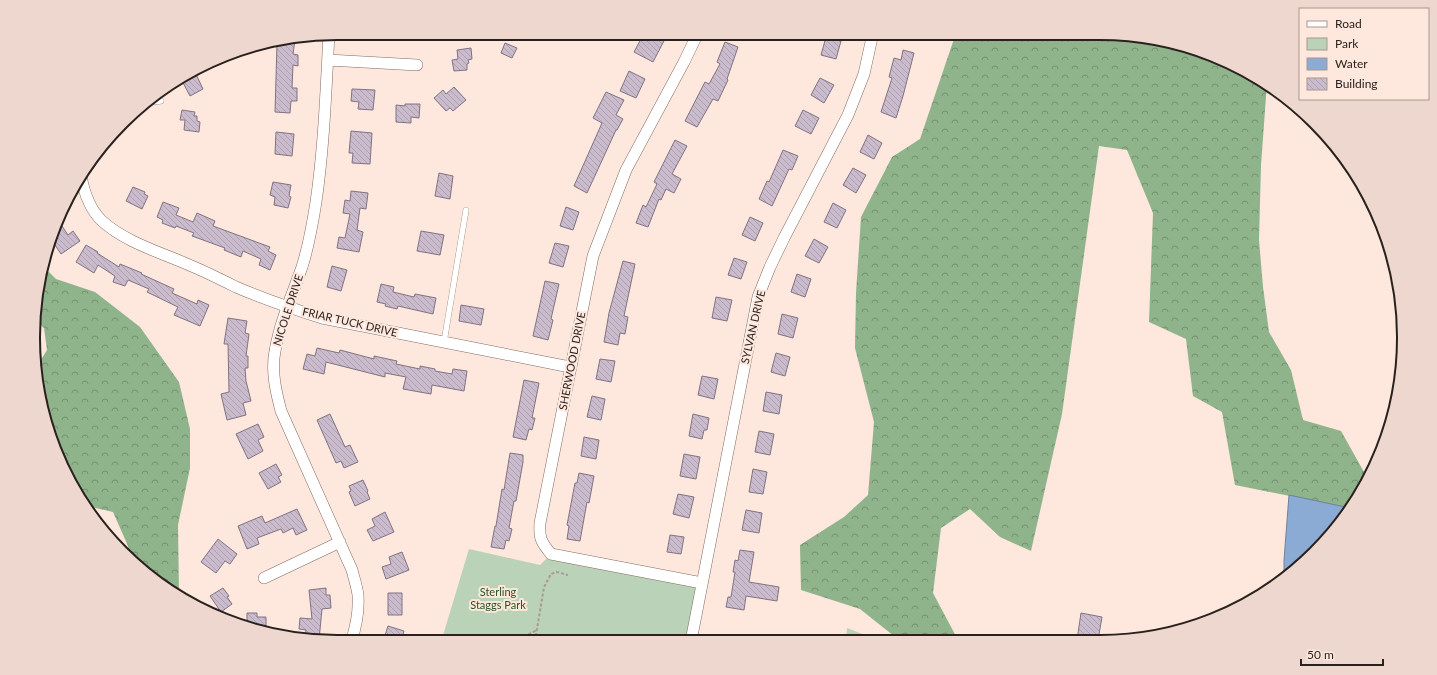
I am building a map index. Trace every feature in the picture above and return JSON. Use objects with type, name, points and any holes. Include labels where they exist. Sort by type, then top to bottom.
[{"type":"street","name":"NICOLE DRIVE","points":[[329,40],[316,202],[302,265],[287,307],[275,351],[274,370],[275,388],[281,411],[352,570],[358,594],[353,635]]},
{"type":"street","name":"SHERWOOD DRIVE","points":[[695,40],[626,170],[593,256],[570,367],[540,523],[539,536],[551,554],[702,583]]},
{"type":"street","name":"SYLVAN DRIVE","points":[[692,635],[758,297],[784,238],[848,114],[864,74],[871,40]]},
{"type":"street","points":[[328,60],[417,65]]},
{"type":"street","name":"FRIAR TUCK DRIVE","points":[[82,185],[91,207],[100,219],[124,236],[287,307],[322,318],[570,367]]},
{"type":"street","points":[[264,578],[340,542]]},
{"type":"lane","points":[[155,102],[161,101]]},
{"type":"lane","points":[[444,342],[466,210]]},
{"type":"path","points":[[535,635],[544,588],[547,580],[551,574],[557,572],[568,575]]},
{"type":"path","points":[[527,635],[536,630]]},
{"type":"green space","points":[[954,40],[1100,40],[1158,46],[1176,50],[1213,63],[1231,71],[1266,91],[1261,165],[1259,240],[1269,332],[1291,370],[1303,420],[1341,431],[1364,472],[1344,507],[1235,485],[1222,412],[1193,396],[1186,339],[1149,322],[1153,213],[1127,150],[1099,146],[1062,414],[1031,551],[1000,537],[970,509],[941,528],[933,593],[955,635],[893,635],[860,609],[801,590],[800,545],[844,517],[868,495],[874,422],[855,348],[856,293],[861,217],[892,157],[920,139]]},
{"type":"green space","points":[[48,271],[56,279],[95,292],[140,327],[179,382],[190,429],[190,468],[178,525],[179,589],[156,574],[129,549],[113,512],[93,507],[71,469],[56,433],[46,396],[41,359],[47,350],[44,328],[41,325],[41,318]]},
{"type":"green space","name":"Sterling Staggs Park","points":[[469,549],[540,565],[551,554],[702,583],[692,635],[443,635]]},
{"type":"green space","points":[[847,628],[865,635],[846,635]]},
{"type":"water","points":[[1289,495],[1344,507],[1336,519],[1310,548],[1284,571]]},
{"type":"building","points":[[640,40],[664,40],[653,62],[634,52]]},
{"type":"building","points":[[825,40],[841,41],[836,59],[821,55]]},
{"type":"building","points":[[725,42],[738,47],[727,79],[728,80],[718,101],[713,99],[697,127],[685,121],[705,82],[709,84],[720,64],[717,62]]},
{"type":"building","points":[[505,43],[517,48],[512,58],[501,53]]},
{"type":"building","points":[[294,44],[293,54],[298,55],[298,66],[293,65],[292,88],[297,88],[297,101],[291,101],[290,113],[275,112],[277,46]]},
{"type":"building","points":[[471,48],[472,59],[468,60],[469,63],[467,64],[467,70],[454,71],[452,60],[458,59],[457,50]]},
{"type":"building","points":[[903,50],[914,53],[896,118],[881,112],[892,78],[889,77],[894,58],[901,60]]},
{"type":"building","points":[[629,71],[645,79],[636,98],[620,91]]},
{"type":"building","points":[[197,76],[203,89],[190,96],[183,83]]},
{"type":"building","points":[[820,78],[834,85],[824,103],[811,95]]},
{"type":"building","points":[[454,87],[466,100],[453,111],[450,108],[446,111],[434,98],[443,90],[446,94]]},
{"type":"building","points":[[352,89],[375,90],[373,110],[358,109],[359,102],[351,101]]},
{"type":"building","points":[[606,92],[624,100],[616,115],[623,119],[616,130],[587,193],[574,186],[602,123],[593,118]]},
{"type":"building","points":[[405,104],[420,104],[419,118],[411,117],[411,123],[396,122],[396,105],[405,106]]},
{"type":"building","points":[[182,110],[195,112],[194,116],[197,116],[197,121],[200,122],[199,132],[184,130],[185,120],[180,120]]},
{"type":"building","points":[[803,110],[819,118],[811,134],[795,126]]},
{"type":"building","points":[[351,131],[372,133],[370,164],[352,163],[353,153],[349,153]]},
{"type":"building","points":[[276,132],[294,134],[292,156],[275,154]]},
{"type":"building","points":[[868,135],[882,143],[874,159],[860,152]]},
{"type":"building","points":[[675,140],[687,146],[672,174],[681,179],[674,193],[666,189],[661,200],[659,199],[648,227],[636,223],[643,205],[646,207],[657,184],[654,182]]},
{"type":"building","points":[[783,150],[798,156],[792,170],[789,169],[772,206],[759,199],[767,181],[769,182]]},
{"type":"building","points":[[853,168],[866,175],[856,193],[843,185]]},
{"type":"building","points":[[439,173],[453,176],[450,199],[435,196]]},
{"type":"building","points":[[273,182],[291,185],[289,196],[291,197],[288,208],[274,205],[275,197],[270,195]]},
{"type":"building","points":[[133,187],[145,192],[144,194],[148,196],[142,209],[126,201]]},
{"type":"building","points":[[351,191],[368,193],[366,209],[360,208],[357,230],[363,232],[359,252],[337,248],[339,237],[345,238],[350,214],[343,213],[345,200],[350,201]]},
{"type":"building","points":[[163,202],[179,208],[176,215],[193,222],[197,213],[215,221],[213,226],[270,247],[268,251],[276,255],[270,270],[259,265],[261,259],[243,251],[241,257],[224,250],[225,248],[192,236],[194,233],[176,226],[175,228],[162,223],[163,220],[157,217]]},
{"type":"building","points":[[833,203],[846,210],[837,228],[824,222]]},
{"type":"building","points":[[566,207],[579,212],[573,230],[560,226]]},
{"type":"building","points":[[750,217],[763,223],[755,241],[742,235]]},
{"type":"building","points":[[62,226],[68,235],[73,231],[80,241],[61,254],[55,245]]},
{"type":"building","points":[[421,231],[444,235],[440,255],[417,251]]},
{"type":"building","points":[[814,239],[828,247],[819,263],[805,256]]},
{"type":"building","points":[[555,243],[569,246],[563,267],[549,263]]},
{"type":"building","points":[[86,245],[119,267],[120,264],[174,289],[172,293],[197,304],[198,300],[209,305],[200,326],[174,315],[178,307],[147,292],[149,289],[128,280],[125,286],[113,282],[115,276],[98,265],[94,273],[76,262]]},
{"type":"building","points":[[734,258],[747,262],[741,279],[728,275]]},
{"type":"building","points":[[623,261],[635,264],[624,316],[628,317],[625,334],[620,333],[618,345],[604,342],[609,313]]},
{"type":"building","points":[[332,266],[347,270],[341,291],[327,287]]},
{"type":"building","points":[[797,274],[811,279],[805,297],[791,292]]},
{"type":"building","points":[[545,281],[559,284],[548,340],[533,336]]},
{"type":"building","points":[[381,284],[394,287],[393,292],[414,297],[415,294],[436,298],[433,314],[398,306],[397,309],[377,302]]},
{"type":"building","points":[[716,297],[732,300],[727,321],[712,318]]},
{"type":"building","points":[[461,305],[484,309],[481,325],[459,321]]},
{"type":"building","points":[[782,314],[798,318],[793,338],[778,334]]},
{"type":"building","points":[[228,318],[247,321],[245,333],[249,334],[246,356],[248,356],[248,368],[245,368],[246,381],[251,401],[243,403],[246,415],[227,420],[221,394],[229,392],[228,344],[224,344]]},
{"type":"building","points":[[317,348],[339,353],[340,350],[374,359],[374,356],[397,361],[396,364],[420,369],[420,366],[435,369],[435,371],[452,374],[453,369],[467,371],[464,391],[432,385],[431,394],[403,389],[406,377],[385,373],[385,377],[326,362],[324,374],[303,369],[307,354],[315,356]]},
{"type":"building","points":[[776,353],[790,357],[785,376],[771,372]]},
{"type":"building","points":[[600,359],[615,361],[611,382],[596,379]]},
{"type":"building","points":[[702,376],[718,379],[714,399],[698,395]]},
{"type":"building","points":[[524,380],[539,383],[532,418],[535,418],[532,430],[529,429],[526,440],[513,437]]},
{"type":"building","points":[[766,392],[782,395],[779,414],[763,411]]},
{"type":"building","points":[[592,396],[605,399],[601,420],[587,417]]},
{"type":"building","points":[[330,414],[345,447],[350,445],[358,462],[344,468],[341,461],[336,463],[317,420]]},
{"type":"building","points":[[693,414],[709,418],[707,430],[704,430],[702,439],[689,436]]},
{"type":"building","points":[[258,424],[264,437],[258,440],[263,451],[248,459],[236,434]]},
{"type":"building","points":[[759,431],[774,434],[770,455],[755,452]]},
{"type":"building","points":[[584,437],[599,440],[596,459],[581,456]]},
{"type":"building","points":[[510,453],[523,455],[523,462],[516,501],[514,501],[509,528],[512,529],[509,541],[506,540],[504,549],[491,547],[502,489],[504,490]]},
{"type":"building","points":[[684,454],[700,457],[696,479],[680,476]]},
{"type":"building","points":[[276,464],[282,475],[278,477],[281,482],[268,489],[259,473]]},
{"type":"building","points":[[753,469],[767,472],[763,494],[749,492]]},
{"type":"building","points":[[579,473],[594,476],[589,503],[587,502],[580,541],[567,539],[569,526],[567,525],[575,483],[577,483]]},
{"type":"building","points":[[363,480],[370,499],[355,506],[349,492],[351,491],[349,486]]},
{"type":"building","points":[[678,494],[694,497],[689,518],[673,514]]},
{"type":"building","points":[[297,509],[307,530],[296,535],[293,528],[283,533],[281,529],[257,538],[259,544],[247,549],[238,526],[262,516],[265,523]]},
{"type":"building","points":[[746,510],[762,513],[759,533],[742,530]]},
{"type":"building","points":[[385,512],[394,532],[373,541],[367,530],[375,526],[372,519]]},
{"type":"building","points":[[670,535],[684,537],[681,554],[667,552]]},
{"type":"building","points":[[218,539],[237,554],[230,564],[225,561],[216,573],[201,562]]},
{"type":"building","points":[[740,550],[754,552],[749,582],[779,587],[777,601],[746,596],[744,610],[726,607],[728,597],[731,597],[735,572],[733,572],[735,560],[738,561]]},
{"type":"building","points":[[402,552],[409,570],[386,579],[382,567],[391,564],[389,557]]},
{"type":"building","points":[[223,588],[229,596],[227,597],[232,604],[222,611],[220,610],[210,596]]},
{"type":"building","points":[[326,588],[326,595],[330,595],[331,608],[322,609],[320,634],[306,633],[306,630],[299,629],[300,618],[312,619],[309,590]]},
{"type":"building","points":[[388,593],[402,593],[402,615],[388,615]]},
{"type":"building","points":[[247,613],[257,613],[257,617],[266,617],[266,626],[261,625],[247,621]]},
{"type":"building","points":[[1081,613],[1102,617],[1099,635],[1078,635]]},
{"type":"building","points":[[388,626],[404,631],[403,635],[385,635]]}]
